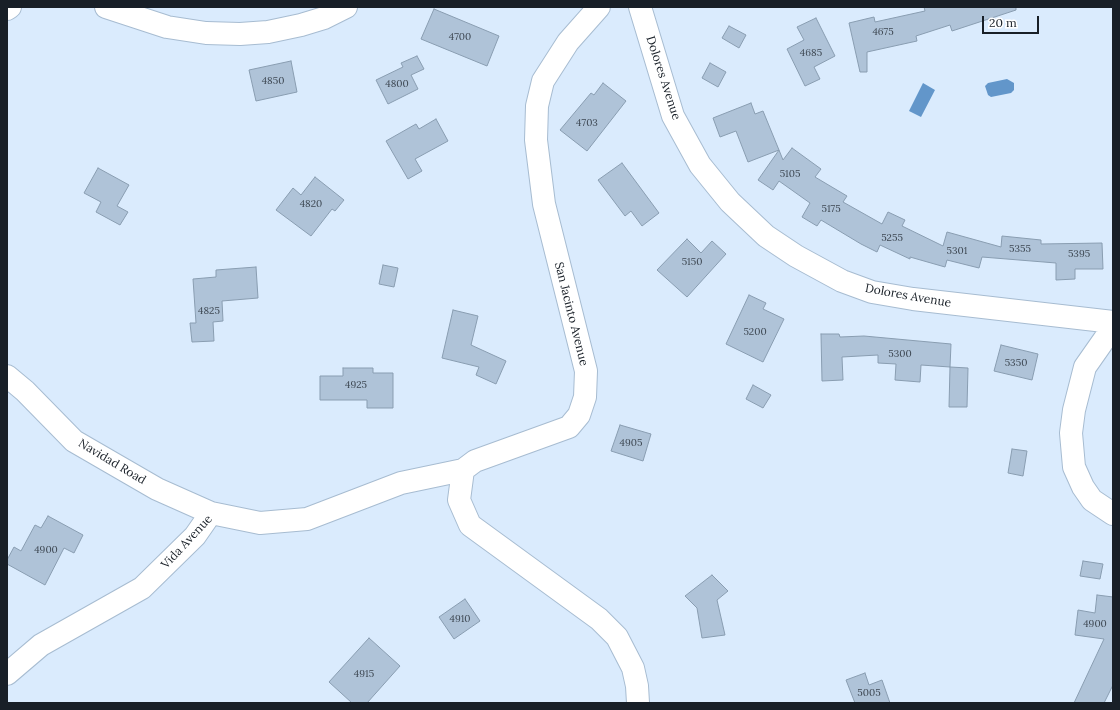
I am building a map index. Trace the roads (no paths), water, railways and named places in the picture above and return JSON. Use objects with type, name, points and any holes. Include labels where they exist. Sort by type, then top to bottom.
[{"type":"street","points":[[106,7],[132,11],[166,27],[206,33],[240,34],[268,32],[301,25],[324,18],[346,7]]},
{"type":"street","name":"San Jacinto Avenue","points":[[463,470],[475,462],[569,427],[579,415],[585,397],[586,371],[544,204],[536,140],[536,106],[543,81],[568,42],[599,7]]},
{"type":"street","name":"Dolores Avenue","points":[[640,7],[673,116],[700,165],[735,207],[766,236],[796,256],[842,281],[872,292],[913,299],[1113,322]]},
{"type":"street","points":[[1113,334],[1106,337],[1085,367],[1074,410],[1071,450],[1074,467],[1083,487],[1092,500],[1113,514]]},
{"type":"street","name":"Navidad Road","points":[[7,376],[25,391],[74,441],[157,489],[211,513]]},
{"type":"street","points":[[463,470],[459,500],[470,525],[598,619],[617,637],[633,668],[637,686],[638,703]]},
{"type":"street","name":"Vida Avenue","points":[[7,674],[41,645],[142,588],[195,536],[211,513],[260,524],[307,519],[401,483],[463,470]]},
{"type":"water","points":[[1007,79],[1014,83],[1014,90],[1011,93],[991,97],[988,95],[985,86],[988,83]]},
{"type":"water","points":[[923,83],[935,90],[921,117],[909,111]]}]
